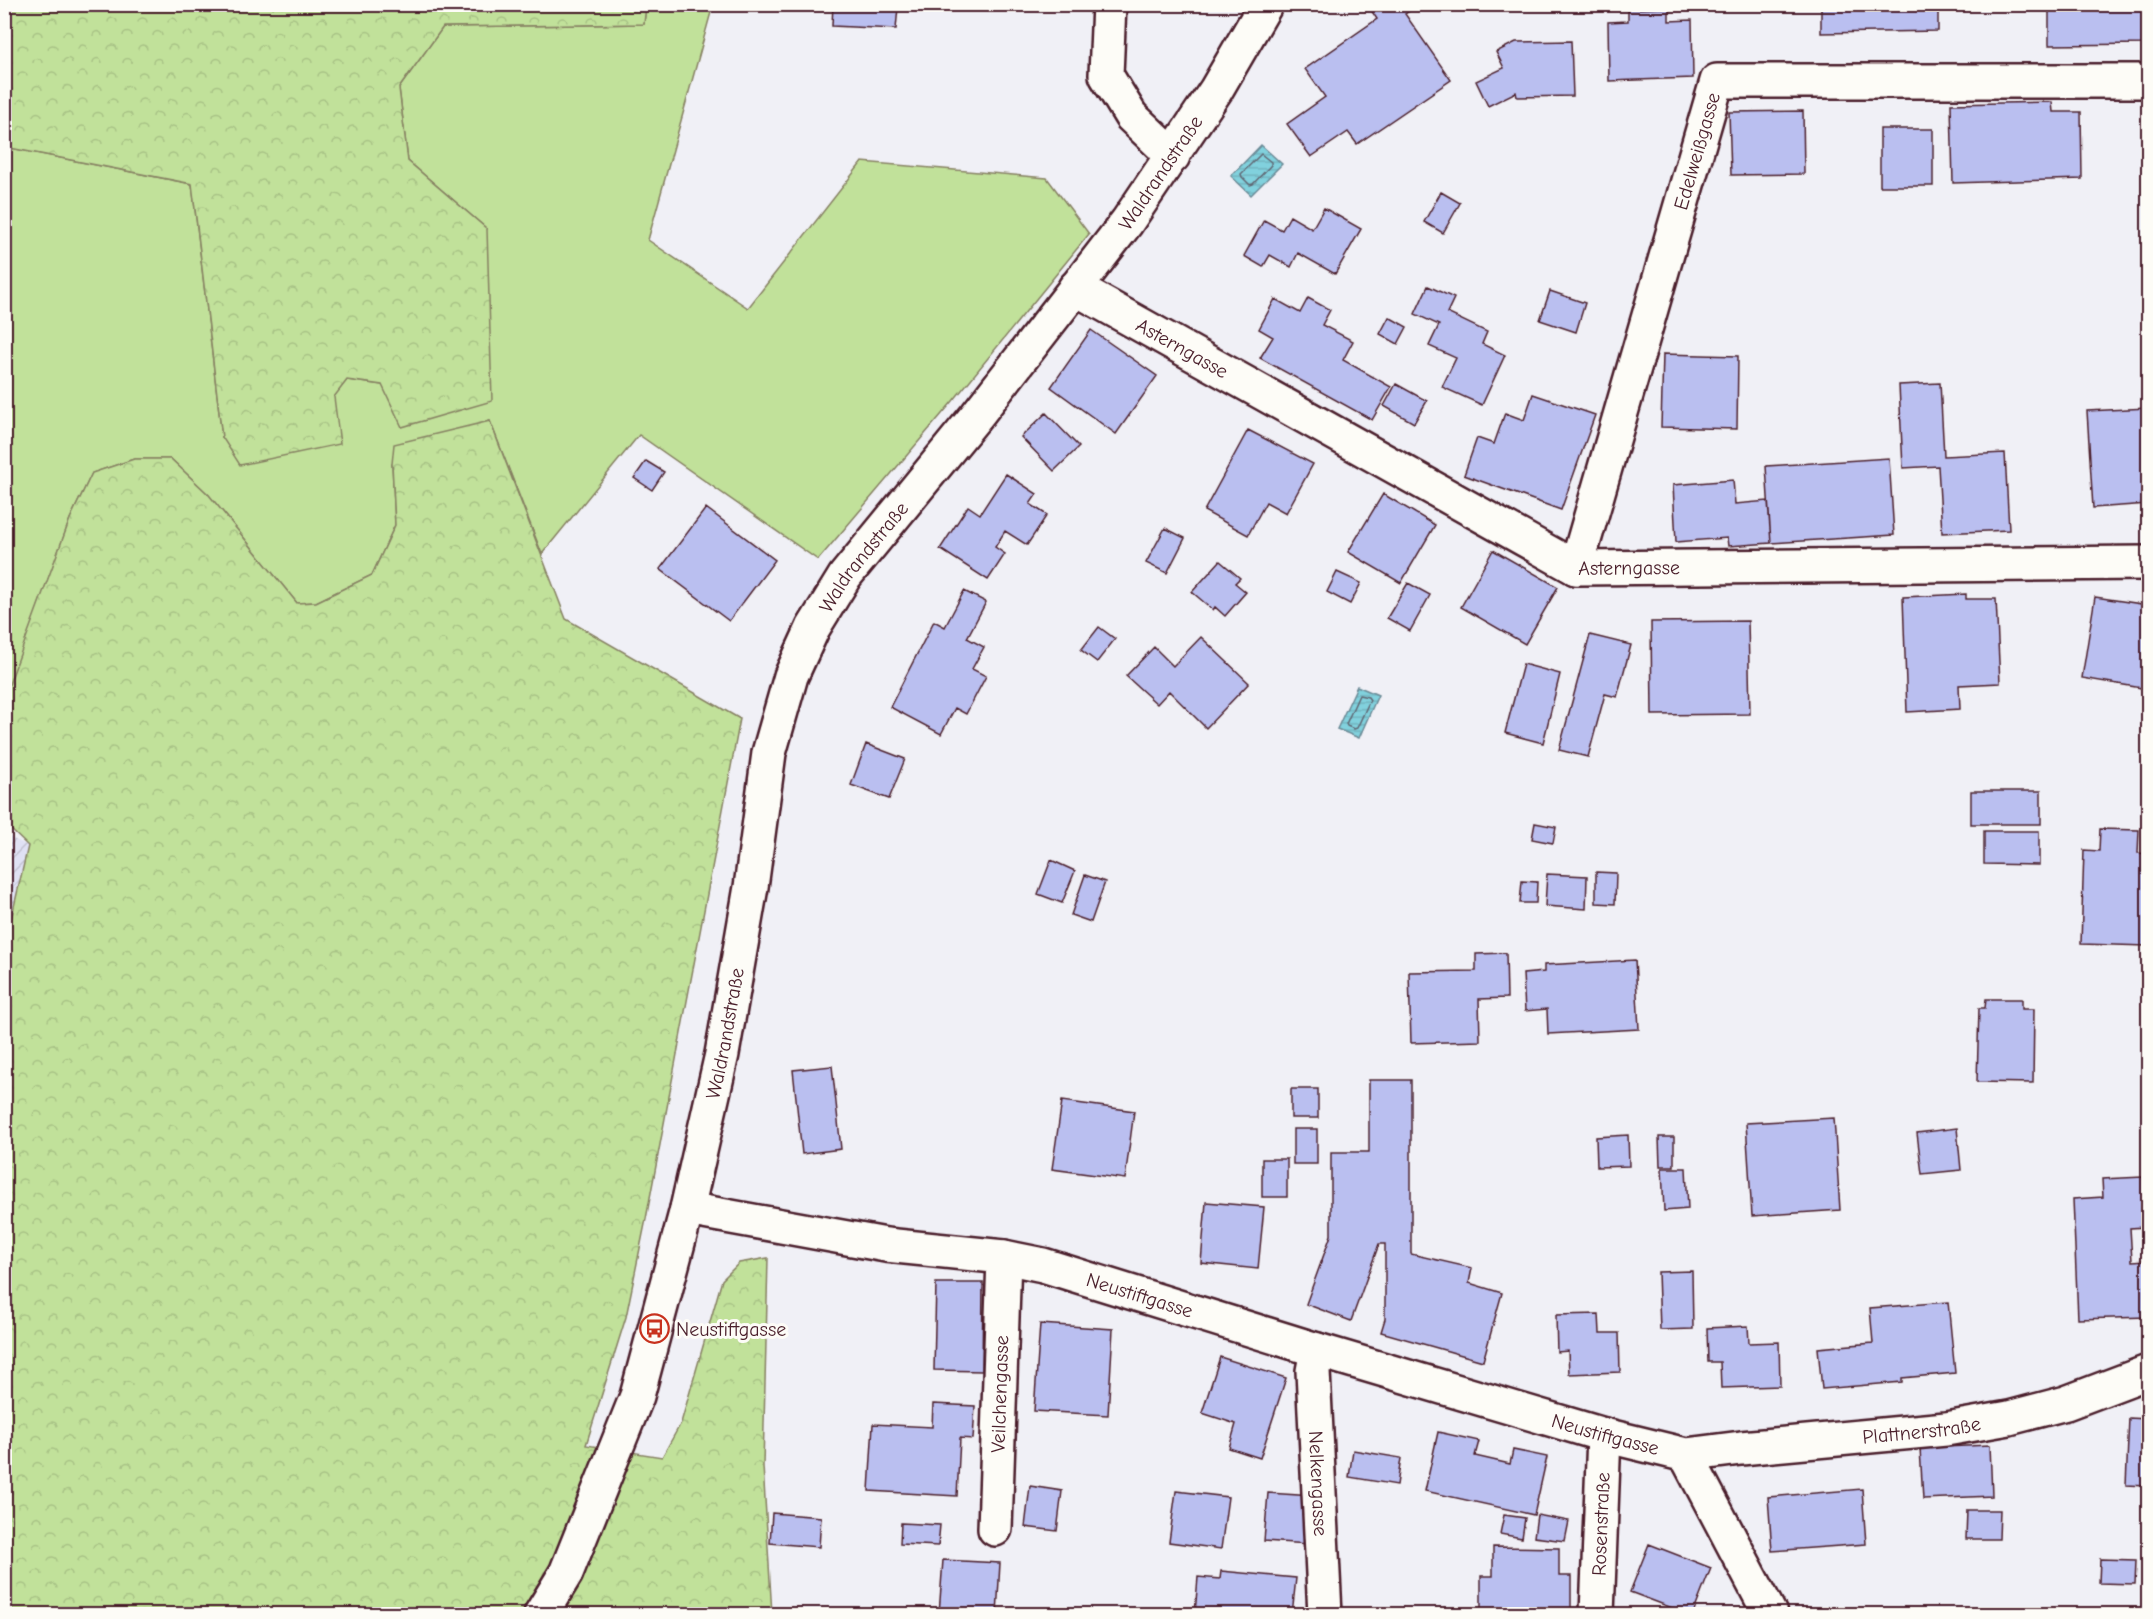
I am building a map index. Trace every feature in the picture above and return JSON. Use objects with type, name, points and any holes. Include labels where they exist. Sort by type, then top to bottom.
[{"type":"street","points":[[1109,4],[1106,75],[1131,116],[1173,156]]},
{"type":"street","name":"Waldrandstraße","points":[[687,1209],[722,1054],[751,887],[770,753],[791,676],[813,628],[845,576],[977,416],[1127,222],[1216,90],[1266,4]]},
{"type":"street","name":"Edelweißgasse","points":[[1576,568],[1717,81],[2148,81]]},
{"type":"street","name":"Asterngasse","points":[[1075,288],[1576,568],[2148,563]]},
{"type":"street","points":[[541,1614],[566,1573],[637,1396],[687,1209]]},
{"type":"street","name":"Neustiftgasse","points":[[687,1209],[886,1245],[1004,1257],[1043,1265],[1317,1350],[1604,1435],[1686,1455],[1770,1614]]},
{"type":"street","name":"Veilchengasse","points":[[994,1530],[1004,1257]]},
{"type":"street","name":"Nelkengasse","points":[[1317,1350],[1313,1371],[1325,1614]]},
{"type":"street","name":"Plattnerstraße","points":[[1686,1455],[1946,1429],[2009,1418],[2066,1403],[2148,1372]]},
{"type":"street","name":"Rosenstraße","points":[[1597,1614],[1604,1435]]},
{"type":"shaded area","points":[[5,835],[28,846],[5,947]]},
{"type":"green space","points":[[4,5],[646,5],[644,24],[443,27],[399,88],[408,161],[487,229],[492,401],[402,427],[382,385],[347,380],[334,397],[340,444],[240,465],[222,437],[192,184],[5,147]]},
{"type":"green space","points":[[646,5],[713,5],[648,240],[748,308],[862,162],[1047,178],[1089,234],[953,401],[818,560],[639,435],[542,554],[490,421],[392,464],[395,525],[372,575],[316,602],[297,603],[209,495],[171,459],[134,459],[92,473],[70,519],[5,698],[5,147],[192,184],[222,437],[334,396],[347,380],[382,385],[487,229],[408,161],[399,88],[443,27],[644,24]]},
{"type":"green space","points":[[490,421],[566,619],[740,719],[626,1317],[586,1445],[662,1457],[681,1423],[722,1280],[739,1263],[768,1258],[763,1466],[772,1614],[5,1614],[4,950],[28,846],[5,824],[4,698],[70,519],[92,473],[134,459],[171,459],[209,495],[297,603],[316,602],[372,575],[395,525],[392,464],[394,444]]},
{"type":"water","points":[[1261,145],[1282,164],[1251,195],[1231,176]]},
{"type":"water","points":[[1357,686],[1378,695],[1359,738],[1337,729]]},
{"type":"building","points":[[833,4],[898,7],[896,29],[832,26]]},
{"type":"building","points":[[1367,4],[1419,4],[1405,14],[1451,80],[1357,144],[1348,132],[1311,157],[1287,124],[1325,97],[1305,69],[1377,19]]},
{"type":"building","points":[[1821,4],[1938,4],[1938,31],[1821,33]]},
{"type":"building","points":[[2049,4],[2148,4],[2148,44],[2049,45]]},
{"type":"building","points":[[1669,8],[1669,21],[1692,20],[1693,78],[1609,81],[1608,22],[1628,21],[1628,9]]},
{"type":"building","points":[[1571,41],[1573,96],[1517,97],[1516,92],[1488,106],[1476,81],[1504,68],[1496,52],[1516,42]]},
{"type":"building","points":[[2052,102],[2053,112],[2081,112],[2082,179],[1953,183],[1951,104]]},
{"type":"building","points":[[2146,105],[2148,105],[2148,158],[2146,158]]},
{"type":"building","points":[[1803,111],[1804,174],[1731,175],[1729,112]]},
{"type":"building","points":[[1880,129],[1933,129],[1933,186],[1880,186]]},
{"type":"building","points":[[1441,192],[1460,203],[1443,233],[1424,222]]},
{"type":"building","points":[[1324,208],[1361,229],[1335,274],[1298,253],[1291,267],[1270,255],[1263,267],[1244,256],[1264,220],[1282,230],[1290,216],[1312,229]]},
{"type":"building","points":[[1428,286],[1454,298],[1447,313],[1487,332],[1482,344],[1505,355],[1482,405],[1442,387],[1456,358],[1429,346],[1439,325],[1415,314]]},
{"type":"building","points":[[1550,291],[1585,303],[1576,332],[1540,320]]},
{"type":"building","points":[[1308,298],[1330,310],[1322,325],[1353,341],[1343,360],[1391,387],[1372,420],[1260,358],[1273,337],[1259,329],[1275,299],[1300,313]]},
{"type":"building","points":[[1389,317],[1407,327],[1398,344],[1380,334]]},
{"type":"building","points":[[1091,330],[1157,376],[1116,434],[1051,387]]},
{"type":"building","points":[[1663,354],[1738,356],[1737,429],[1661,427]]},
{"type":"building","points":[[1940,383],[1944,456],[2005,453],[2009,530],[1942,533],[1938,466],[1903,468],[1899,385]]},
{"type":"building","points":[[1396,384],[1427,401],[1414,423],[1384,406]]},
{"type":"building","points":[[1533,394],[1595,415],[1561,510],[1464,475],[1477,438],[1494,444],[1505,413],[1524,420]]},
{"type":"building","points":[[2148,408],[2148,504],[2093,508],[2087,411]]},
{"type":"building","points":[[1046,413],[1079,447],[1054,471],[1021,437]]},
{"type":"building","points":[[1248,430],[1313,464],[1286,513],[1266,502],[1248,535],[1204,511]]},
{"type":"building","points":[[1889,458],[1894,535],[1771,543],[1766,466]]},
{"type":"building","points":[[646,461],[664,472],[652,490],[634,478]]},
{"type":"building","points":[[1006,474],[1037,494],[1030,504],[1047,515],[1027,545],[1005,531],[995,547],[1005,554],[988,580],[940,549],[968,506],[980,514]]},
{"type":"building","points":[[1733,480],[1735,504],[1768,501],[1771,543],[1728,546],[1727,538],[1676,542],[1673,485]]},
{"type":"building","points":[[1383,494],[1435,525],[1401,583],[1348,552]]},
{"type":"building","points":[[706,508],[775,560],[729,621],[660,569]]},
{"type":"building","points":[[1165,528],[1185,538],[1167,573],[1146,563]]},
{"type":"building","points":[[1493,550],[1558,587],[1525,644],[1461,607]]},
{"type":"building","points":[[1220,561],[1240,578],[1235,583],[1246,592],[1225,616],[1215,607],[1213,610],[1192,592]]},
{"type":"building","points":[[1337,572],[1361,583],[1350,604],[1327,592]]},
{"type":"building","points":[[1408,583],[1430,595],[1410,631],[1387,618]]},
{"type":"building","points":[[964,591],[986,602],[967,638],[984,647],[972,669],[986,676],[966,714],[955,708],[941,734],[890,707],[934,621],[945,627]]},
{"type":"building","points":[[1966,594],[1966,599],[1996,599],[2000,683],[1959,685],[1960,709],[1907,712],[1903,597]]},
{"type":"building","points":[[2095,597],[2148,605],[2148,689],[2082,678]]},
{"type":"building","points":[[1748,621],[1750,714],[1652,715],[1651,622]]},
{"type":"building","points":[[1099,627],[1115,639],[1097,662],[1081,650]]},
{"type":"building","points":[[1590,635],[1631,645],[1617,697],[1605,694],[1588,757],[1559,750]]},
{"type":"building","points":[[1201,637],[1249,683],[1206,728],[1169,691],[1157,704],[1126,676],[1154,647],[1173,666]]},
{"type":"building","points":[[1523,664],[1560,674],[1543,743],[1505,733]]},
{"type":"building","points":[[866,744],[905,759],[889,799],[851,785]]},
{"type":"building","points":[[1971,791],[2041,791],[2041,824],[1971,824]]},
{"type":"building","points":[[1535,823],[1556,827],[1553,843],[1532,839]]},
{"type":"building","points":[[2100,829],[2139,830],[2138,853],[2148,854],[2148,946],[2081,944],[2084,850],[2099,851]]},
{"type":"building","points":[[1984,831],[2039,831],[2039,865],[1984,864]]},
{"type":"building","points":[[1051,860],[1075,871],[1062,903],[1038,894]]},
{"type":"building","points":[[1596,872],[1616,873],[1615,904],[1596,903]]},
{"type":"building","points":[[1547,874],[1587,876],[1586,909],[1545,906]]},
{"type":"building","points":[[1085,875],[1105,882],[1091,922],[1071,915]]},
{"type":"building","points":[[1522,881],[1537,882],[1536,903],[1520,903]]},
{"type":"building","points":[[1506,953],[1507,998],[1479,999],[1480,1041],[1411,1043],[1409,972],[1476,971],[1476,954]]},
{"type":"building","points":[[1635,960],[1639,1029],[1548,1034],[1547,1009],[1525,1011],[1523,974],[1544,972],[1544,965]]},
{"type":"building","points":[[1986,999],[2022,999],[2022,1009],[2034,1009],[2033,1083],[1977,1082],[1979,1008],[1985,1008]]},
{"type":"building","points":[[832,1066],[841,1149],[802,1154],[793,1070]]},
{"type":"building","points":[[1369,1080],[1411,1080],[1411,1254],[1472,1268],[1469,1283],[1502,1293],[1483,1361],[1381,1332],[1385,1319],[1385,1244],[1379,1244],[1351,1321],[1306,1304],[1331,1235],[1331,1152],[1369,1152]]},
{"type":"building","points":[[1291,1089],[1318,1089],[1318,1118],[1291,1118]]},
{"type":"building","points":[[1062,1101],[1134,1111],[1125,1179],[1052,1169]]},
{"type":"building","points":[[1834,1118],[1840,1210],[1752,1216],[1746,1123]]},
{"type":"building","points":[[1957,1128],[1961,1170],[1922,1174],[1917,1133]]},
{"type":"building","points":[[1293,1129],[1317,1129],[1317,1164],[1293,1164]]},
{"type":"building","points":[[1628,1135],[1629,1166],[1597,1167],[1596,1137]]},
{"type":"building","points":[[1659,1137],[1674,1137],[1674,1166],[1660,1166]]},
{"type":"building","points":[[2144,1140],[2148,1140],[2148,1173],[2145,1173]]},
{"type":"building","points":[[1262,1159],[1287,1159],[1287,1197],[1262,1197]]},
{"type":"building","points":[[1662,1168],[1686,1168],[1688,1209],[1664,1211]]},
{"type":"building","points":[[2143,1177],[2145,1227],[2130,1228],[2132,1261],[2148,1260],[2148,1317],[2078,1319],[2073,1199],[2103,1197],[2102,1179]]},
{"type":"building","points":[[1206,1202],[1264,1207],[1258,1269],[1201,1263]]},
{"type":"building","points":[[1692,1271],[1693,1329],[1660,1330],[1658,1272]]},
{"type":"building","points":[[936,1283],[983,1283],[982,1371],[934,1370]]},
{"type":"building","points":[[1948,1302],[1955,1373],[1902,1378],[1902,1382],[1822,1389],[1818,1348],[1873,1343],[1870,1308]]},
{"type":"building","points":[[1599,1314],[1600,1333],[1619,1333],[1620,1372],[1569,1374],[1568,1351],[1557,1352],[1556,1315]]},
{"type":"building","points":[[1040,1324],[1113,1329],[1108,1415],[1034,1411]]},
{"type":"building","points":[[1748,1326],[1749,1343],[1779,1342],[1780,1386],[1721,1388],[1720,1362],[1708,1362],[1707,1328]]},
{"type":"building","points":[[1220,1357],[1286,1378],[1260,1458],[1229,1448],[1236,1424],[1202,1413]]},
{"type":"building","points":[[933,1404],[975,1406],[973,1439],[960,1438],[957,1496],[869,1491],[873,1424],[932,1427]]},
{"type":"building","points":[[2129,1418],[2148,1419],[2148,1486],[2126,1485]]},
{"type":"building","points":[[1438,1432],[1479,1441],[1475,1456],[1510,1464],[1513,1450],[1547,1457],[1534,1515],[1425,1491]]},
{"type":"building","points":[[1990,1445],[1992,1496],[1923,1499],[1920,1448]]},
{"type":"building","points":[[1353,1450],[1401,1458],[1397,1485],[1349,1477]]},
{"type":"building","points":[[1030,1486],[1062,1491],[1057,1531],[1025,1527]]},
{"type":"building","points":[[1862,1489],[1866,1544],[1772,1551],[1768,1497]]},
{"type":"building","points":[[1176,1491],[1228,1497],[1221,1549],[1169,1542]]},
{"type":"building","points":[[1268,1493],[1313,1496],[1309,1544],[1264,1541]]},
{"type":"building","points":[[1967,1510],[2000,1510],[1999,1539],[1966,1539]]},
{"type":"building","points":[[772,1513],[821,1517],[819,1547],[770,1543]]},
{"type":"building","points":[[1504,1515],[1525,1518],[1522,1538],[1500,1534]]},
{"type":"building","points":[[1537,1515],[1569,1521],[1565,1541],[1534,1537]]},
{"type":"building","points":[[901,1523],[940,1525],[938,1546],[900,1544]]},
{"type":"building","points":[[1649,1544],[1711,1568],[1693,1614],[1630,1592]]},
{"type":"building","points":[[1493,1547],[1559,1548],[1559,1576],[1571,1576],[1571,1614],[1481,1614],[1481,1576],[1493,1576]]},
{"type":"building","points":[[2100,1559],[2136,1560],[2135,1584],[2099,1583]]},
{"type":"building","points":[[943,1560],[1000,1563],[997,1614],[939,1614]]},
{"type":"building","points":[[1221,1571],[1296,1578],[1292,1614],[1195,1614],[1198,1577],[1220,1579]]},
{"type":"place","name":"Neustiftgasse","points":[[655,1329]]}]
